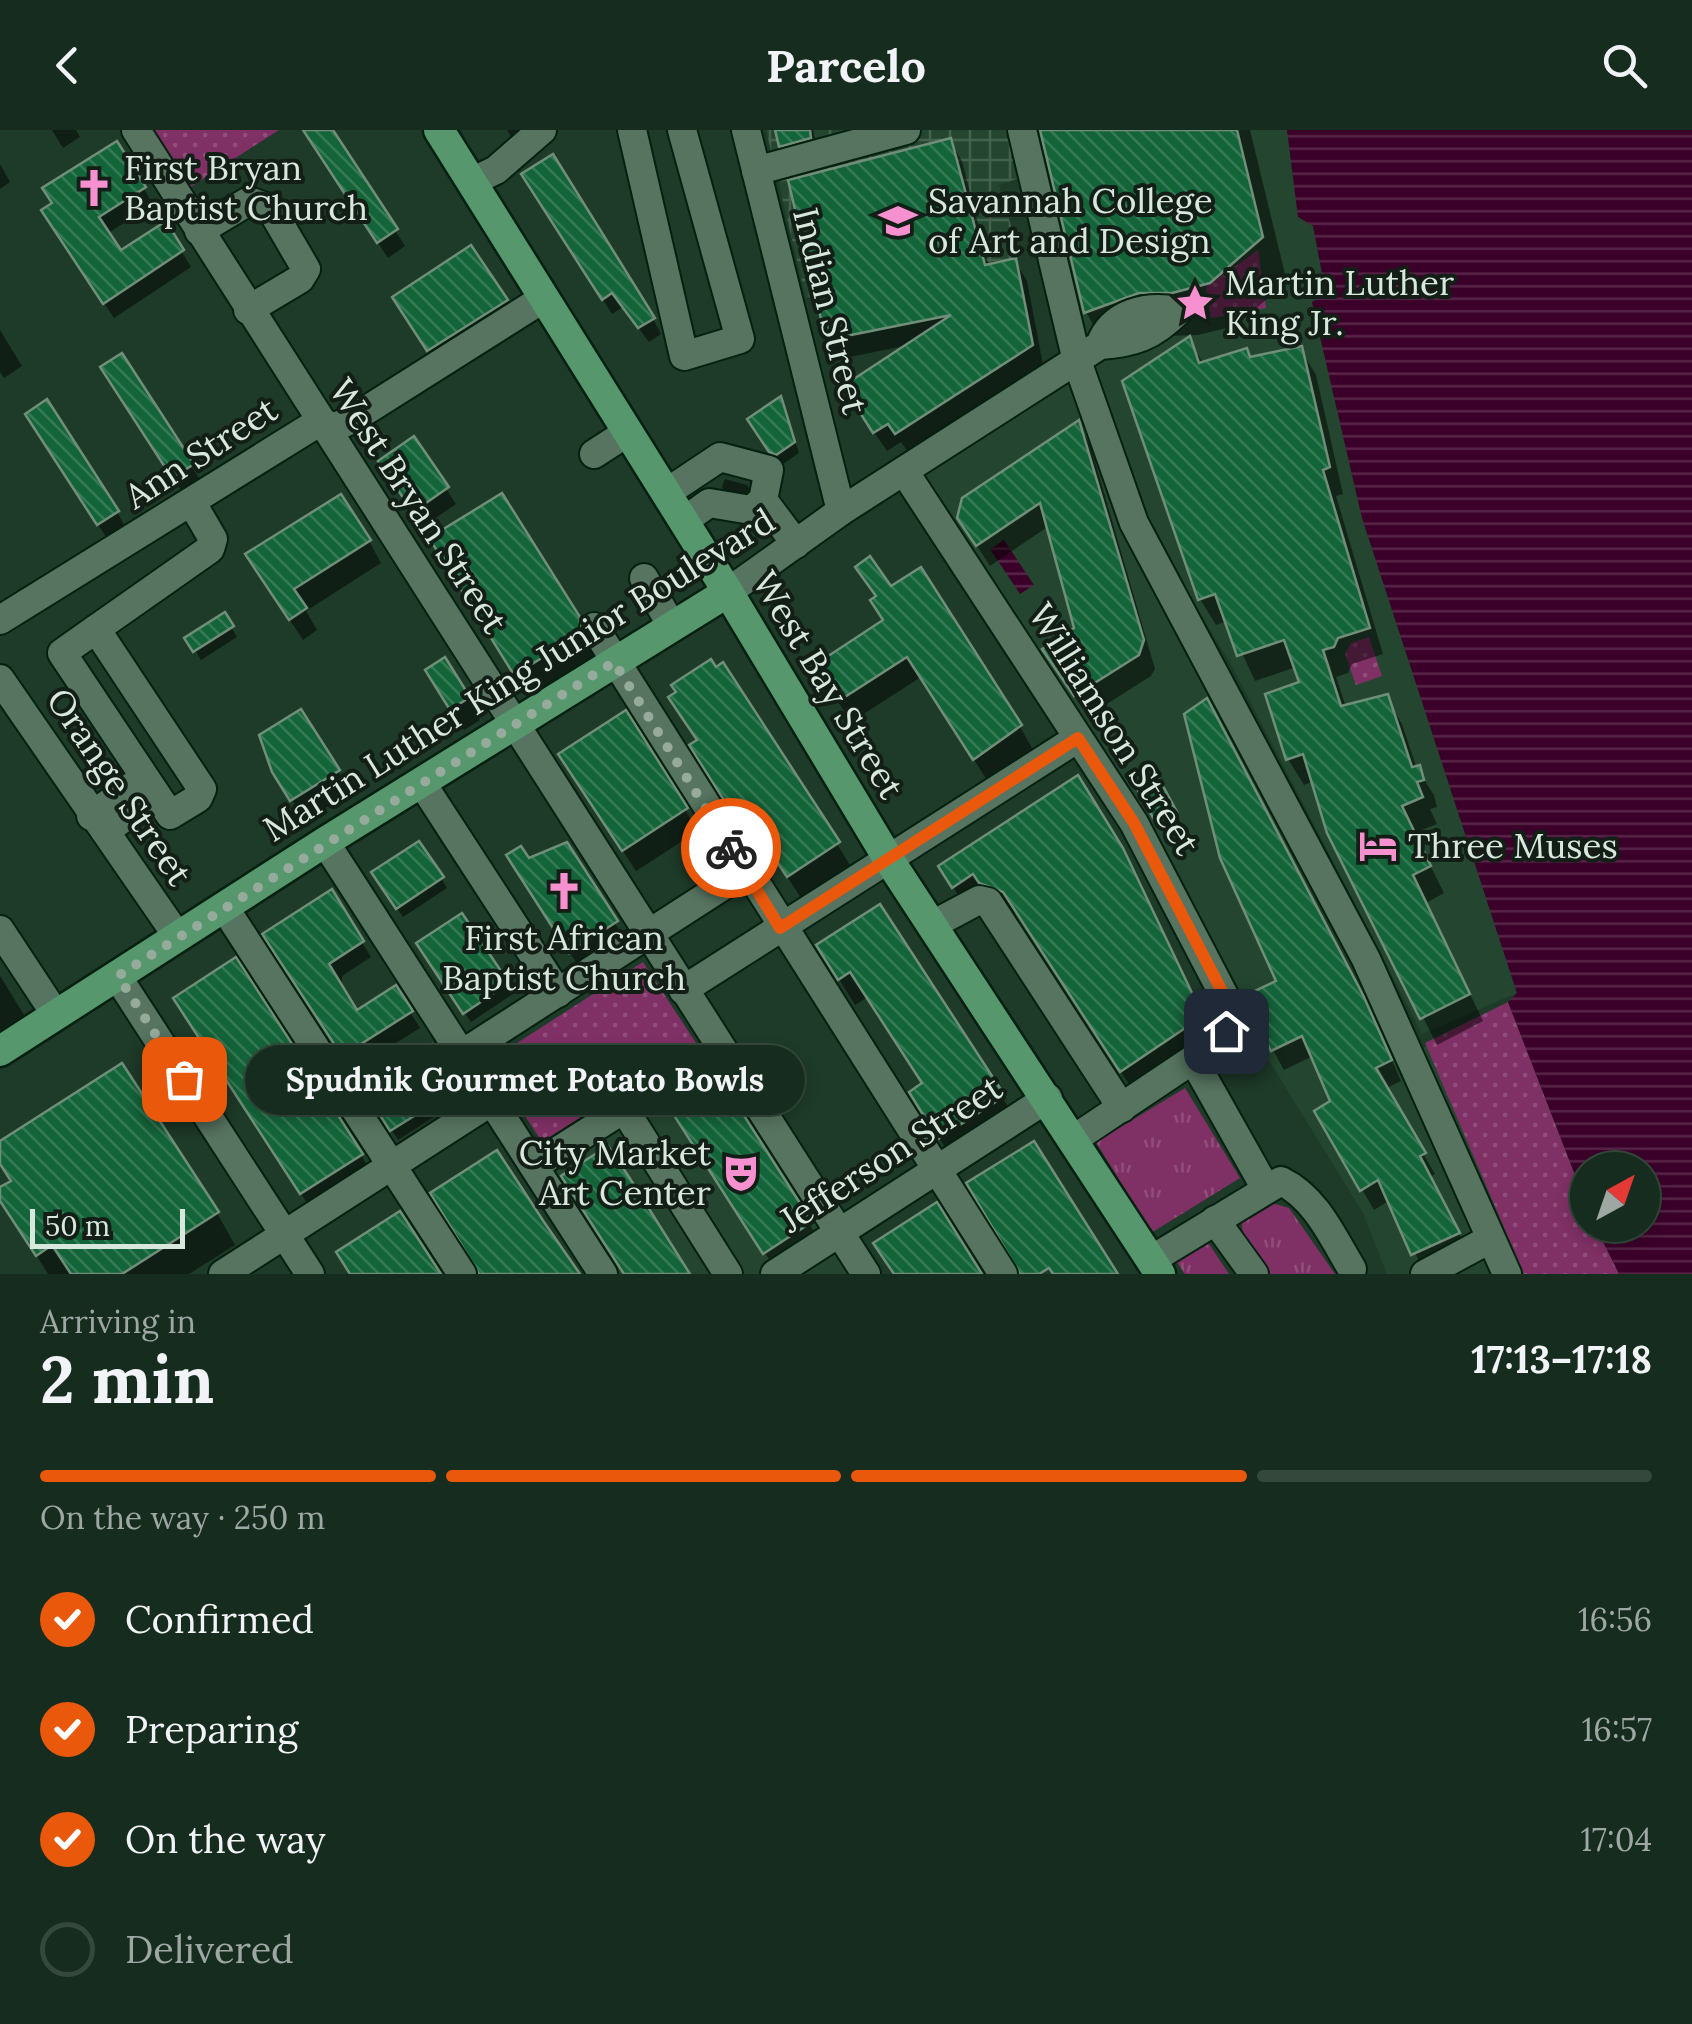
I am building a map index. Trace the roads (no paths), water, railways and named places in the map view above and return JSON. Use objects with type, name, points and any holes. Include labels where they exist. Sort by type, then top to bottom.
[{"type":"main road","name":"West Bay Street","points":[[439,130],[728,592],[889,860],[1156,1267]]},
{"type":"main road","name":"Martin Luther King Junior Boulevard","points":[[0,1050],[728,592]]},
{"type":"street","name":"West Bryan Street","points":[[136,130],[866,1274]]},
{"type":"street","points":[[471,182],[496,170],[542,130]]},
{"type":"street","points":[[632,130],[684,356],[740,339],[682,130]]},
{"type":"street","name":"Indian Street","points":[[746,130],[842,511]]},
{"type":"street","points":[[756,171],[824,141],[906,130]]},
{"type":"street","points":[[1022,130],[1061,292],[1089,353],[1134,522],[1366,959],[1507,1274]]},
{"type":"street","points":[[199,230],[256,200],[270,209],[279,222],[304,263],[304,274],[248,310]]},
{"type":"street","name":"Ann Street","points":[[0,620],[319,422],[335,427],[351,420],[544,298]]},
{"type":"street","name":"Martin Luther King Junior Boulevard","points":[[728,592],[842,511],[1089,353]]},
{"type":"street","points":[[594,454],[628,432]]},
{"type":"street","points":[[666,493],[720,457],[769,470],[763,500],[751,510],[709,503],[684,521]]},
{"type":"street","name":"Williamson Street","points":[[904,471],[1134,823],[1228,1005],[1229,1025],[1219,1042],[1074,1139]]},
{"type":"street","points":[[763,500],[796,544]]},
{"type":"street","points":[[96,630],[202,789],[198,798],[170,815],[148,788],[62,652],[210,549],[213,539],[192,503]]},
{"type":"street","points":[[644,578],[672,626]]},
{"type":"street","points":[[594,627],[780,928],[937,1171],[952,1205],[1003,1274]]},
{"type":"street","name":"Orange Street","points":[[0,678],[178,937]]},
{"type":"street","points":[[683,990],[1078,738]]},
{"type":"street","points":[[421,782],[558,994]]},
{"type":"street","points":[[98,824],[148,788]]},
{"type":"street","points":[[325,842],[604,1274]]},
{"type":"street","points":[[462,1054],[746,872]]},
{"type":"street","points":[[934,924],[979,900],[988,902],[1122,1108]]},
{"type":"street","points":[[224,907],[462,1274]]},
{"type":"street","points":[[0,930],[56,1015]]},
{"type":"street","points":[[118,976],[310,1274]]},
{"type":"street","points":[[534,1166],[720,1048]]},
{"type":"street","points":[[1194,1061],[1266,1189]]},
{"type":"street","name":"Jefferson Street","points":[[775,1274],[1048,1098]]},
{"type":"street","points":[[223,1274],[492,1102]]},
{"type":"street","points":[[624,1109],[728,1274]]},
{"type":"street","points":[[1156,1267],[1215,1220],[1281,1181],[1300,1190],[1352,1269]]},
{"type":"street","points":[[1215,1220],[1254,1274]]},
{"type":"street","points":[[1426,1274],[1490,1239]]},
{"type":"place","name":"First Bryan Baptist Church","points":[[94,188]]},
{"type":"place","name":"Savannah College of Art and Design","points":[[898,221]]},
{"type":"place","name":"Martin Luther King Jr.","points":[[1195,303]]},
{"type":"place","name":"Three Muses","points":[[1378,846]]},
{"type":"place","name":"First African Baptist Church","points":[[564,891]]},
{"type":"place","name":"Spudnik Gourmet Potato Bowls","points":[[184,1079]]},
{"type":"place","name":"City Market Art Center","points":[[741,1173]]}]
